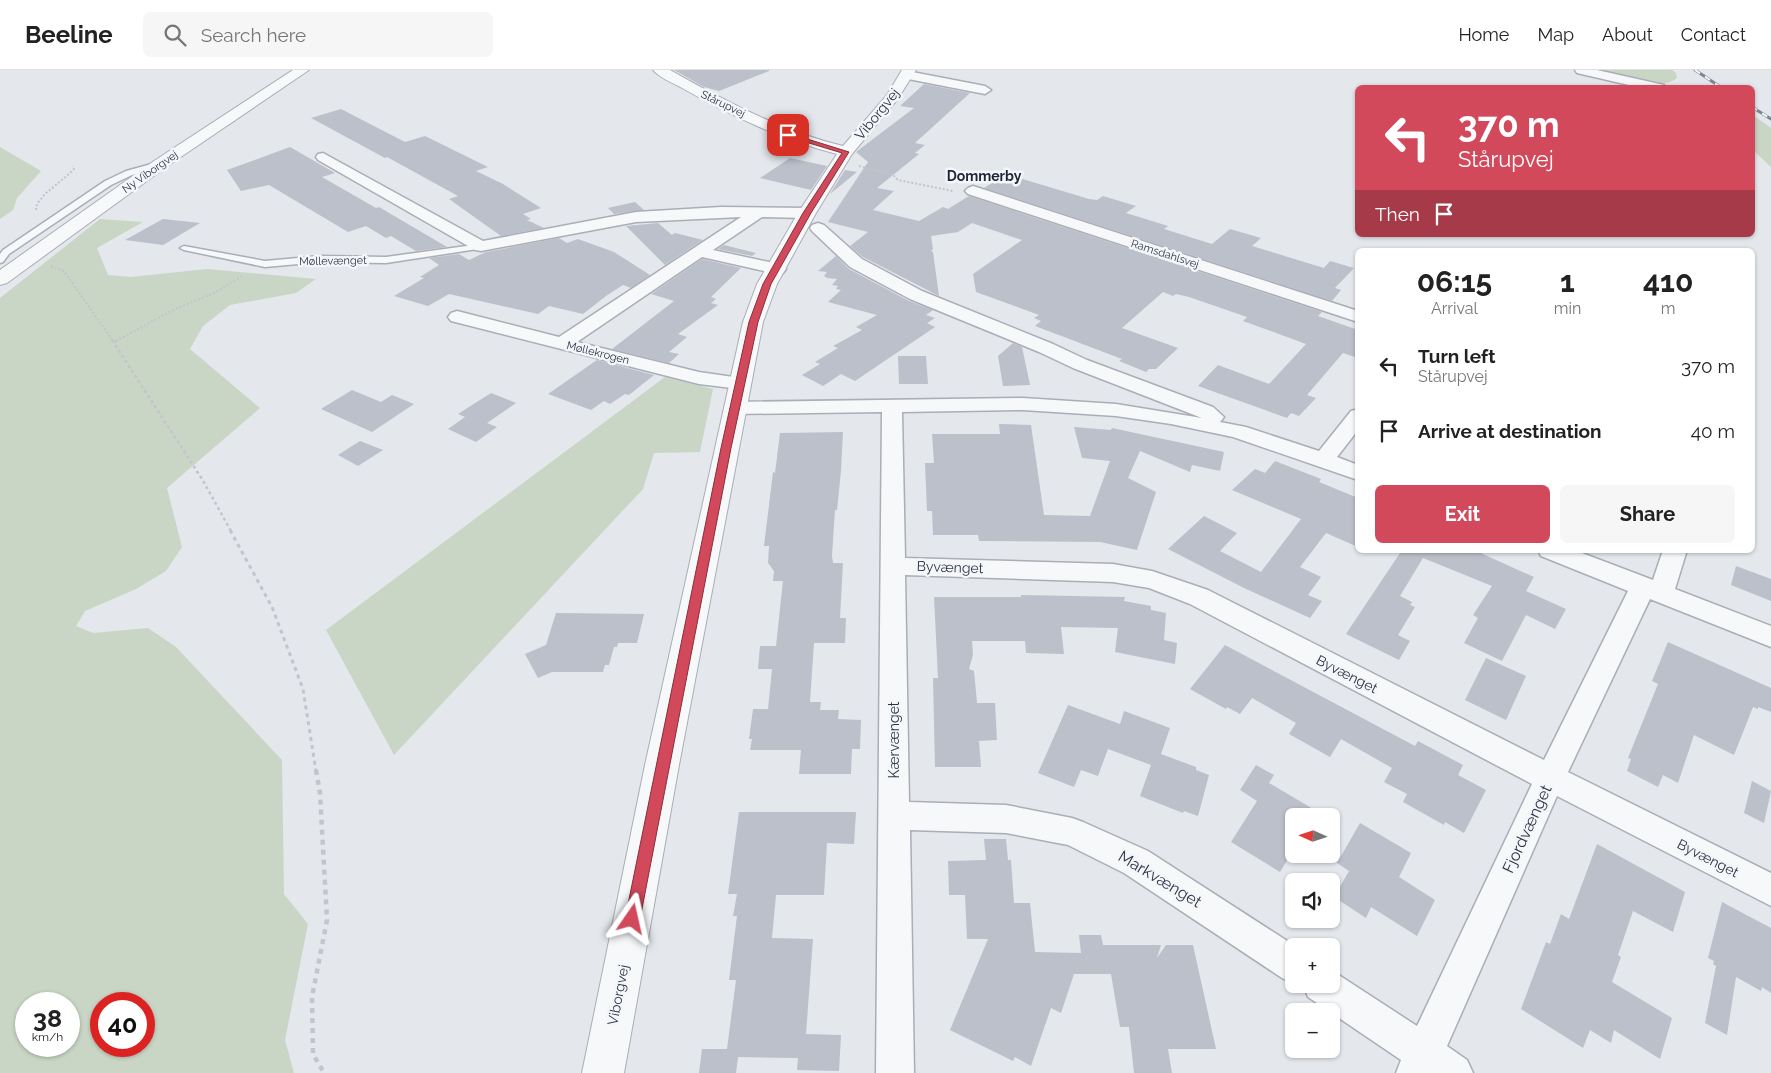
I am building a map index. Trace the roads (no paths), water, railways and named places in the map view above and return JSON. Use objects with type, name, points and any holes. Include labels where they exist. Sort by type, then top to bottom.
[{"type":"street","name":"Ny Viborgvej","points":[[1,271],[22,262],[160,164],[302,70]]},
{"type":"street","name":"Stårupvej","points":[[660,70],[703,95],[773,129],[842,157]]},
{"type":"street","points":[[1581,70],[1647,85]]},
{"type":"street","name":"Viborgvej","points":[[603,1073],[664,756],[737,396],[754,322],[767,284],[812,221],[842,157],[892,97],[908,72],[984,90]]},
{"type":"street","points":[[323,157],[482,246]]},
{"type":"street","name":"Ramsdahlsvej","points":[[973,191],[1355,316]]},
{"type":"street","points":[[561,344],[759,212]]},
{"type":"street","name":"Møllevænget","points":[[482,246],[636,217],[686,213],[759,212],[812,221]]},
{"type":"street","points":[[812,221],[856,264],[916,295],[1046,348],[1080,364],[1206,411],[1238,432]]},
{"type":"street","points":[[700,252],[777,269]]},
{"type":"street","name":"Møllekrogen","points":[[457,317],[699,378],[737,396]]},
{"type":"street","points":[[1080,364],[1104,389],[1116,410]]},
{"type":"street","points":[[737,396],[892,407],[1023,404],[1116,410],[1171,418],[1238,432],[1355,472]]},
{"type":"street","name":"Kærvænget","points":[[892,407],[895,1073]]},
{"type":"street","points":[[1324,460],[1355,419]]},
{"type":"street","points":[[1558,553],[1771,637]]},
{"type":"street","points":[[1652,590],[1674,553]]},
{"type":"street","name":"Byvænget","points":[[894,566],[1113,573],[1152,580],[1199,597],[1771,890]]},
{"type":"street","name":"Fjordvænget","points":[[1420,1062],[1550,778],[1652,590]]},
{"type":"street","name":"Markvænget","points":[[894,816],[1006,819],[1072,832],[1136,862],[1285,960]]},
{"type":"street","points":[[1332,993],[1420,1062],[1454,1073]]},
{"type":"lane","points":[[1,271],[6,252],[115,180],[129,173],[160,164]]},
{"type":"lane","name":"Møllevænget","points":[[184,248],[265,264],[320,259],[386,260],[482,246]]},
{"type":"railway","points":[[1695,70],[1718,85]]},
{"type":"railway","points":[[1755,109],[1771,119]]},
{"type":"district","name":"Dommerby","points":[[984,176]]}]
